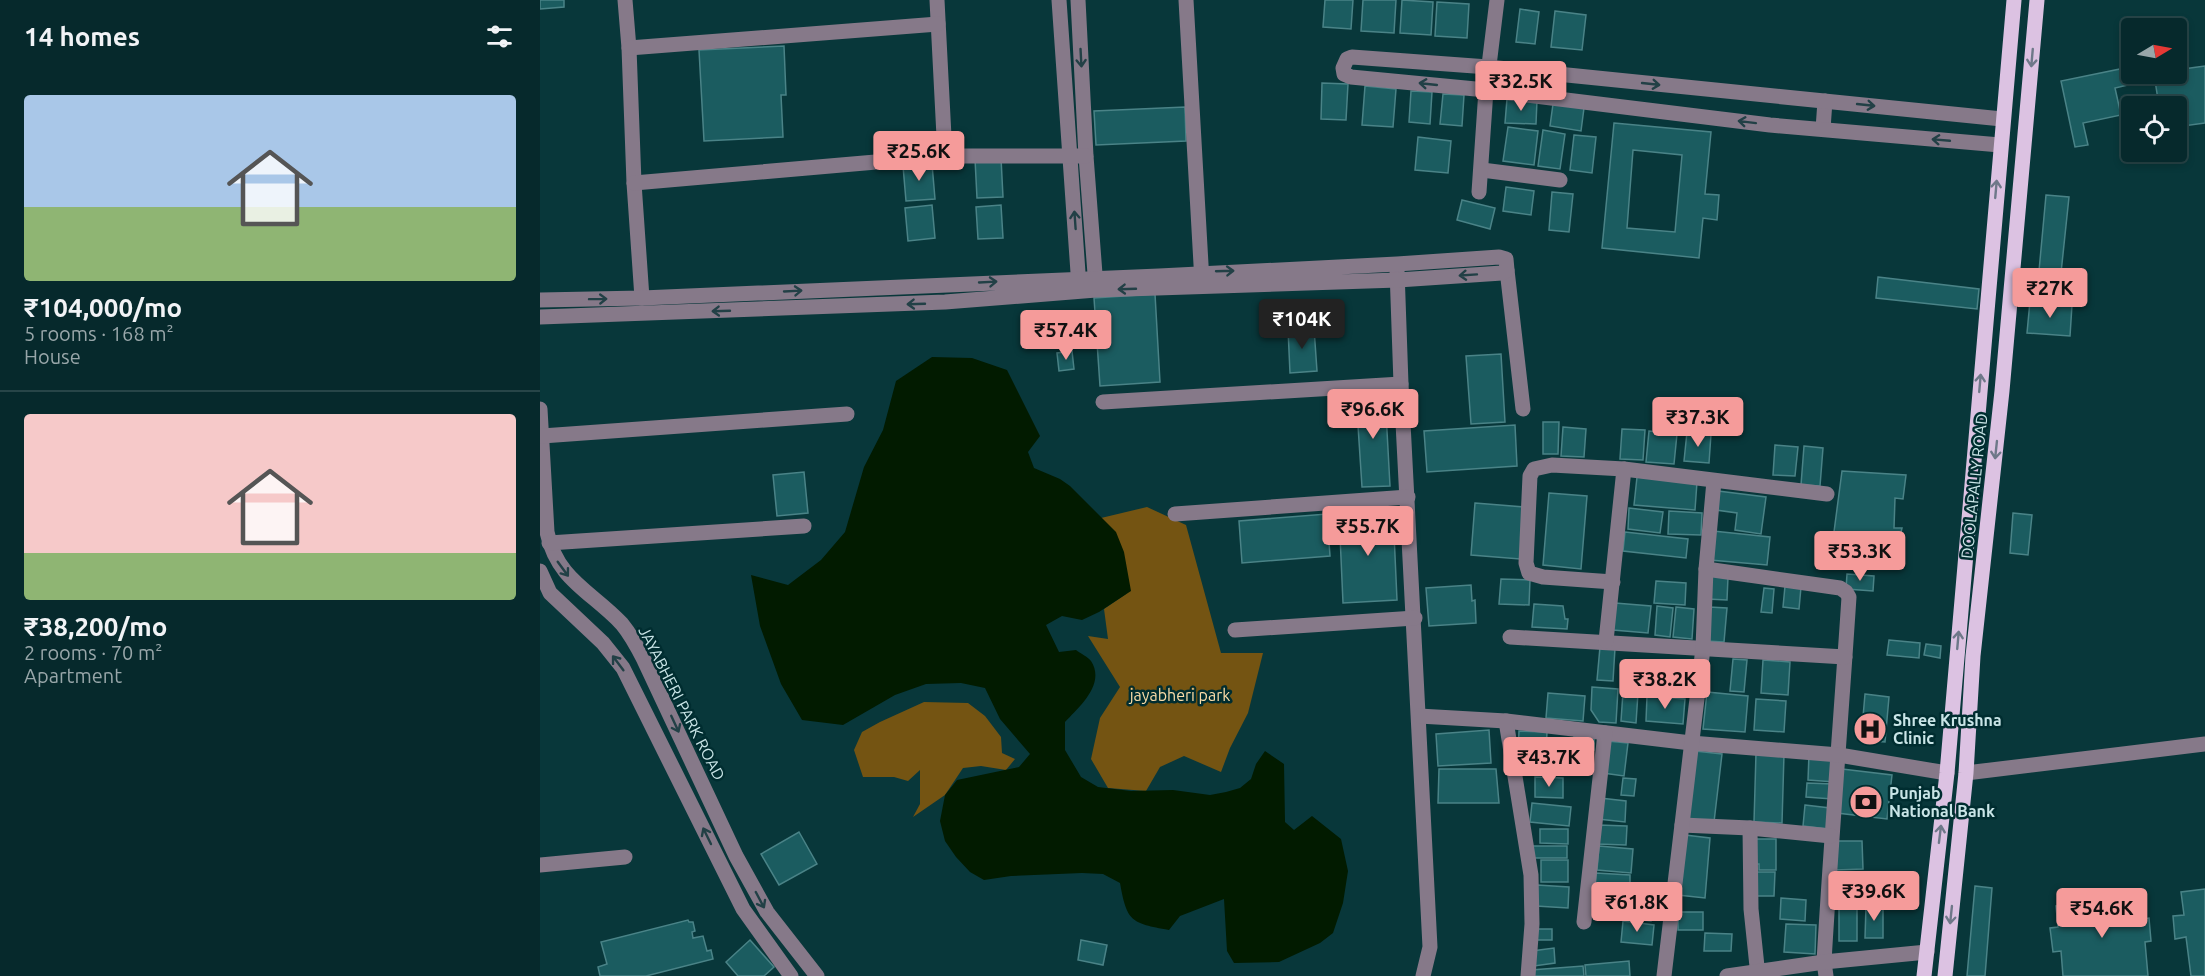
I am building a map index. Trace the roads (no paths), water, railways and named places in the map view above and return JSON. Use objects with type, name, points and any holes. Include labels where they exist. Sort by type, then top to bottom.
[{"type":"main road","name":"DOOLAPALLY ROAD","points":[[1924,976],[1947,773],[2014,0]]},
{"type":"main road","name":"DOOLAPALLY ROAD","points":[[1945,976],[1966,773],[1974,656],[2002,391],[2037,0]]},
{"type":"street","points":[[625,0],[642,298]]},
{"type":"street","points":[[937,0],[945,156]]},
{"type":"street","points":[[1059,0],[1096,284]]},
{"type":"street","points":[[1078,0],[1079,285]]},
{"type":"street","points":[[1186,0],[1202,279]]},
{"type":"street","points":[[1479,192],[1488,67],[1497,0]]},
{"type":"street","points":[[629,48],[938,24]]},
{"type":"street","points":[[2000,145],[1823,129],[1486,90],[1351,77],[1344,74],[1343,68],[1347,59],[1352,57],[1488,67],[2002,119]]},
{"type":"street","points":[[1610,105],[1614,80]]},
{"type":"street","points":[[1823,129],[1825,101]]},
{"type":"street","points":[[634,183],[945,156],[1078,157]]},
{"type":"street","points":[[1482,170],[1560,180]]},
{"type":"street","points":[[540,300],[1079,285],[1159,276],[1202,279],[1397,272],[1503,257],[1506,259],[1523,409]]},
{"type":"street","points":[[1397,272],[1430,947],[1423,976]]},
{"type":"street","points":[[540,317],[945,302],[1079,285]]},
{"type":"street","points":[[1103,402],[1401,384]]},
{"type":"street","name":"JAYABHERI PARK ROAD","points":[[540,409],[549,543],[557,561],[571,580],[608,610],[632,638],[736,856],[767,912],[817,976]]},
{"type":"street","points":[[542,436],[846,414]]},
{"type":"street","points":[[1612,582],[1543,577],[1529,573],[1526,563],[1530,476],[1534,468],[1551,465],[1624,469],[1827,494]]},
{"type":"street","points":[[1606,642],[1624,469]]},
{"type":"street","points":[[1664,976],[1703,648],[1706,569],[1714,481]]},
{"type":"street","points":[[1175,514],[1408,497]]},
{"type":"street","points":[[549,543],[804,526]]},
{"type":"street","points":[[1706,569],[1843,589],[1849,597],[1839,755],[1831,836],[1825,969]]},
{"type":"street","points":[[540,571],[550,593],[603,644],[623,668],[743,909],[791,976]]},
{"type":"street","points":[[1235,630],[1414,618]]},
{"type":"street","points":[[1510,637],[1845,657]]},
{"type":"street","points":[[1419,716],[1506,721],[1691,743],[1839,755],[1947,773]]},
{"type":"street","points":[[1506,721],[1531,875],[1532,924],[1528,976]]},
{"type":"street","points":[[1584,922],[1605,733]]},
{"type":"street","points":[[1966,773],[2205,744]]},
{"type":"street","points":[[1682,825],[1750,828],[1831,836]]},
{"type":"street","points":[[1750,828],[1750,909],[1758,973]]},
{"type":"street","points":[[540,865],[625,857]]},
{"type":"street","points":[[1727,976],[1825,969],[1927,952]]},
{"type":"place","name":"Shree Krushna Clinic","points":[[1870,729]]},
{"type":"place","name":"Punjab National Bank","points":[[1866,802]]},
{"type":"park label","name":"jayabheri park","points":[[1180,695]]}]
